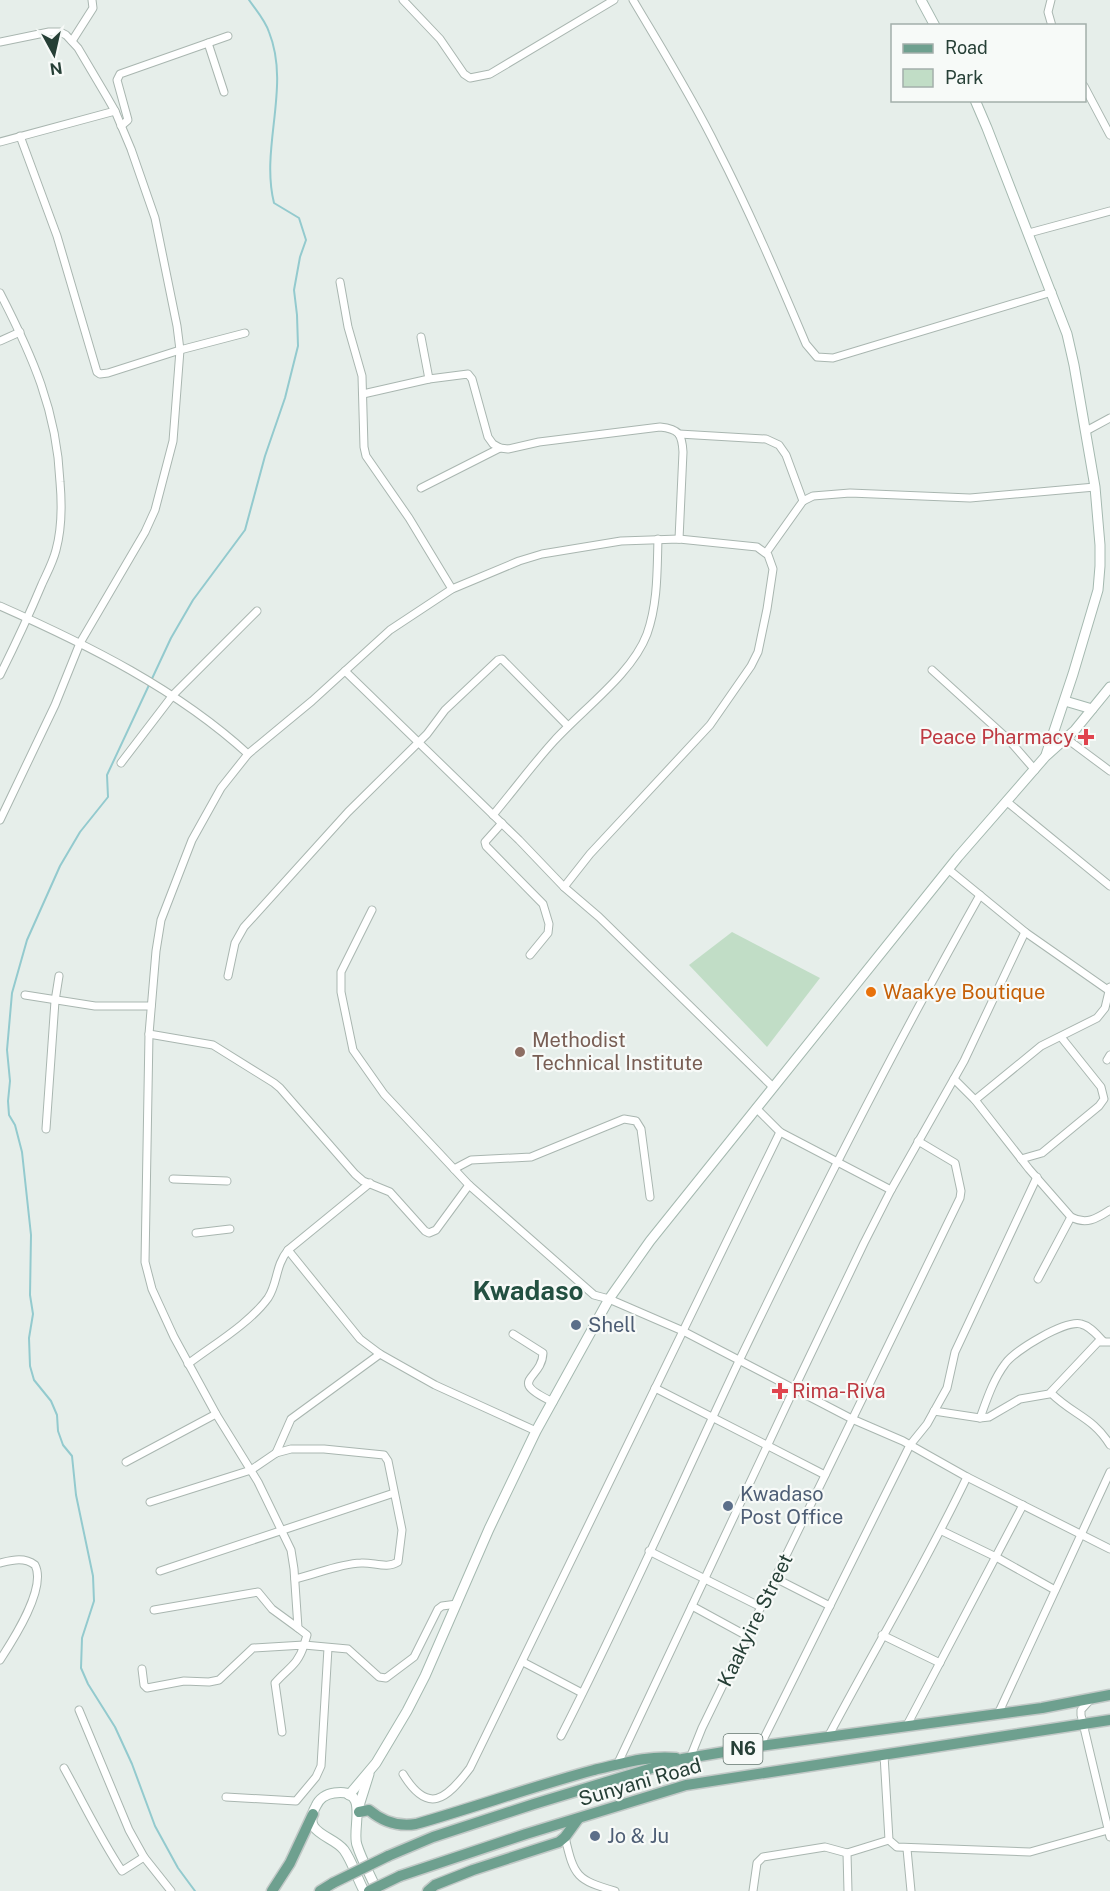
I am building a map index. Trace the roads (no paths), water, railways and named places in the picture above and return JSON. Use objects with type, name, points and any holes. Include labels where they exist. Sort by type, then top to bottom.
[{"type":"main road","name":"N6","points":[[320,1891],[387,1856],[433,1838],[534,1804],[686,1759],[760,1746],[998,1714],[1110,1695]]},
{"type":"main road","name":"Sunyani Road","points":[[369,1891],[400,1876],[526,1833],[686,1785],[1110,1720]]},
{"type":"main road","points":[[358,1810],[369,1810],[384,1821],[396,1825],[416,1824],[548,1782],[617,1764],[657,1757],[686,1759]]},
{"type":"main road","points":[[272,1891],[290,1863],[313,1814]]},
{"type":"main road","points":[[428,1891],[435,1885],[472,1870],[549,1846],[566,1837],[578,1819]]},
{"type":"street","points":[[72,41],[93,8],[92,0]]},
{"type":"street","points":[[404,0],[440,39],[464,74],[470,78],[478,78],[506,66],[614,0]]},
{"type":"street","points":[[633,0],[687,90],[717,147],[751,217],[806,344],[817,357],[833,358],[1052,292]]},
{"type":"street","points":[[921,0],[934,24]]},
{"type":"street","points":[[1051,0],[1048,12],[1051,24]]},
{"type":"street","points":[[0,42],[60,32],[72,41],[115,111],[155,218],[180,351],[173,441],[155,510],[145,532],[80,643],[55,705],[0,820]]},
{"type":"street","points":[[122,126],[128,120],[117,78],[120,74],[228,36]]},
{"type":"street","points":[[208,43],[224,92]]},
{"type":"street","points":[[1086,90],[1110,135]]},
{"type":"street","points":[[976,102],[1052,292],[1072,357],[1095,487],[1100,545],[1098,590],[1065,702],[1045,758]]},
{"type":"street","points":[[0,142],[115,111]]},
{"type":"street","points":[[20,136],[57,236],[97,372],[108,373],[245,333]]},
{"type":"street","points":[[1029,233],[1110,211]]},
{"type":"street","points":[[340,282],[348,327],[360,365],[363,394],[363,447],[366,456],[409,518],[452,589]]},
{"type":"street","points":[[0,293],[36,367],[53,422],[60,468],[62,507],[60,533],[55,553],[28,618],[0,675]]},
{"type":"street","points":[[0,341],[20,333]]},
{"type":"street","points":[[421,338],[429,379]]},
{"type":"street","points":[[363,394],[463,373],[471,376],[488,437],[493,444],[508,449],[539,442],[660,427],[673,429],[679,434],[766,440],[779,445],[786,455],[803,501]]},
{"type":"street","points":[[1086,431],[1110,418]]},
{"type":"street","points":[[679,434],[683,452],[679,539]]},
{"type":"street","points":[[421,488],[500,448]]},
{"type":"street","points":[[766,553],[803,501],[813,496],[850,493],[970,498],[1095,487]]},
{"type":"street","points":[[493,815],[568,726],[618,676],[638,651],[646,634],[654,602],[658,538]]},
{"type":"street","points":[[298,1629],[291,1550],[251,1470],[188,1364],[152,1289],[145,1262],[149,1034],[158,935],[166,904],[196,832],[221,788],[248,754],[406,618],[452,589],[519,561],[542,554],[621,541],[658,538],[757,547],[772,561],[773,569],[760,641],[751,666],[710,725],[590,854],[564,887]]},
{"type":"street","points":[[0,606],[80,643],[173,694],[226,734],[248,754]]},
{"type":"street","points":[[120,763],[173,694],[257,611]]},
{"type":"street","points":[[228,976],[235,943],[244,927],[348,812],[427,734],[445,710],[499,659],[568,726]]},
{"type":"street","points":[[932,670],[1008,739],[1035,770]]},
{"type":"street","points":[[345,671],[502,823],[564,887],[592,910],[773,1087]]},
{"type":"street","points":[[349,1795],[376,1764],[421,1685],[513,1476],[609,1299],[650,1241],[948,869],[1045,758],[1067,740],[1110,687]]},
{"type":"street","points":[[1065,702],[1092,709]]},
{"type":"street","points":[[1067,740],[1110,771]]},
{"type":"street","points":[[1006,801],[1110,886]]},
{"type":"street","points":[[502,823],[485,842],[486,846],[543,904],[549,924],[548,933],[530,955]]},
{"type":"street","points":[[948,869],[1025,932],[1109,988],[1107,1014],[1034,1050],[975,1100]]},
{"type":"street","points":[[561,1736],[740,1360],[837,1163],[920,1002],[980,896]]},
{"type":"street","points":[[372,910],[342,972],[341,992],[353,1050],[384,1094],[469,1185],[594,1295],[609,1299],[682,1331],[852,1419],[910,1445],[967,1477],[1110,1549]]},
{"type":"street","points":[[617,1764],[767,1445],[891,1190],[954,1079],[1025,932]]},
{"type":"street","points":[[46,1129],[55,1001],[59,976]]},
{"type":"street","points":[[25,995],[95,1006],[151,1006]]},
{"type":"street","points":[[149,1034],[213,1045],[274,1083],[355,1174],[390,1192],[429,1233],[436,1230],[469,1185]]},
{"type":"street","points":[[1021,1159],[1042,1153],[1099,1106],[1104,1099],[1101,1087],[1061,1037]]},
{"type":"street","points":[[954,1079],[975,1100],[1021,1159],[1071,1217],[1089,1222],[1110,1210]]},
{"type":"street","points":[[756,1108],[780,1132],[891,1190]]},
{"type":"street","points":[[454,1169],[471,1160],[531,1157],[624,1119],[636,1121],[641,1129],[650,1197]]},
{"type":"street","points":[[402,1774],[414,1791],[430,1800],[444,1797],[470,1768],[780,1132]]},
{"type":"street","name":"Kaakyire Street","points":[[686,1759],[960,1198],[961,1191],[955,1163],[918,1140]]},
{"type":"street","points":[[760,1746],[910,1445],[947,1388],[955,1352],[1037,1177]]},
{"type":"street","points":[[173,1179],[227,1181]]},
{"type":"street","points":[[188,1364],[246,1320],[269,1297],[278,1264],[288,1250],[370,1183]]},
{"type":"street","points":[[1038,1279],[1071,1217]]},
{"type":"street","points":[[196,1233],[230,1229]]},
{"type":"street","points":[[288,1250],[360,1339],[380,1354],[435,1385],[536,1431]]},
{"type":"street","points":[[980,1419],[995,1379],[1007,1362],[1022,1348],[1065,1327],[1079,1323],[1089,1327],[1107,1342]]},
{"type":"street","points":[[513,1334],[543,1353],[529,1381],[529,1388],[553,1402]]},
{"type":"street","points":[[934,1411],[980,1419],[989,1418],[1020,1400],[1051,1393],[1094,1346],[1107,1342]]},
{"type":"street","points":[[276,1453],[291,1419],[380,1354]]},
{"type":"street","points":[[655,1388],[825,1475]]},
{"type":"street","points":[[1051,1393],[1067,1408],[1091,1421],[1102,1431],[1110,1445]]},
{"type":"street","points":[[126,1462],[216,1414]]},
{"type":"street","points":[[150,1502],[251,1470],[276,1453],[295,1448],[384,1455],[388,1461],[402,1530],[398,1562],[393,1565],[348,1563],[295,1579]]},
{"type":"street","points":[[998,1714],[1110,1472]]},
{"type":"street","points":[[828,1737],[882,1635],[942,1530],[967,1477]]},
{"type":"street","points":[[160,1571],[283,1532],[394,1493]]},
{"type":"street","points":[[906,1727],[1023,1505]]},
{"type":"street","points":[[942,1530],[1055,1590]]},
{"type":"street","points":[[649,1551],[761,1607]]},
{"type":"street","points":[[0,1563],[25,1560],[35,1565],[39,1576],[25,1619],[0,1660]]},
{"type":"street","points":[[775,1578],[830,1606]]},
{"type":"street","points":[[154,1610],[254,1592],[260,1593],[272,1609],[307,1635],[300,1658],[275,1683],[274,1690],[280,1709],[282,1732]]},
{"type":"street","points":[[142,1670],[144,1685],[147,1688],[184,1681],[213,1682],[224,1677],[253,1648],[304,1645],[348,1648],[379,1677],[389,1677],[414,1657],[438,1609],[442,1606],[457,1604]]},
{"type":"street","points":[[692,1606],[747,1636]]},
{"type":"street","points":[[882,1635],[940,1662]]},
{"type":"street","points":[[226,1797],[297,1801],[316,1777],[321,1766],[328,1648]]},
{"type":"street","points":[[523,1662],[582,1693]]},
{"type":"street","points":[[884,1755],[889,1840],[897,1847],[1030,1852],[1109,1834],[1083,1725],[1081,1710],[1090,1700]]},
{"type":"street","points":[[79,1710],[120,1811],[144,1857],[171,1891]]},
{"type":"street","points":[[64,1768],[110,1854],[122,1870],[144,1857]]},
{"type":"street","points":[[370,1771],[358,1810],[356,1844],[377,1891]]},
{"type":"street","points":[[358,1810],[349,1795],[337,1793],[326,1796],[317,1803],[313,1814],[313,1824],[317,1831],[344,1850],[363,1891]]},
{"type":"street","points":[[566,1837],[570,1857],[581,1878],[588,1883],[615,1891]]},
{"type":"street","points":[[753,1891],[757,1863],[763,1857],[825,1847],[847,1853],[889,1840]]},
{"type":"street","points":[[907,1849],[911,1891]]},
{"type":"street","points":[[847,1853],[848,1891]]},
{"type":"waterway","points":[[195,1891],[178,1868],[155,1826],[132,1764],[115,1727],[88,1684],[81,1668],[82,1638],[94,1601],[93,1576],[76,1495],[72,1456],[63,1445],[58,1431],[57,1415],[51,1401],[34,1380],[30,1366],[29,1338],[33,1314],[30,1295],[31,1235],[22,1152],[15,1125],[9,1115],[10,1081],[7,1050],[12,993],[27,940],[60,866],[80,832],[108,797],[107,775],[171,638],[193,600],[245,530],[265,456],[285,398],[298,346],[294,290],[300,257],[306,240],[299,218],[274,203],[270,160],[277,96],[275,53],[267,28],[249,0]]},
{"type":"place","name":"Peace Pharmacy","points":[[1086,737]]},
{"type":"place","name":"Waakye Boutique","points":[[871,992]]},
{"type":"place","name":"Methodist Technical Institute","points":[[520,1052]]},
{"type":"place","name":"Shell","points":[[576,1325]]},
{"type":"place","name":"Rima-Riva","points":[[780,1391]]},
{"type":"place","name":"Kwadaso Post Office","points":[[728,1506]]},
{"type":"place","name":"Jo & Ju","points":[[595,1836]]},
{"type":"district","name":"Kwadaso","points":[[528,1291]]}]
